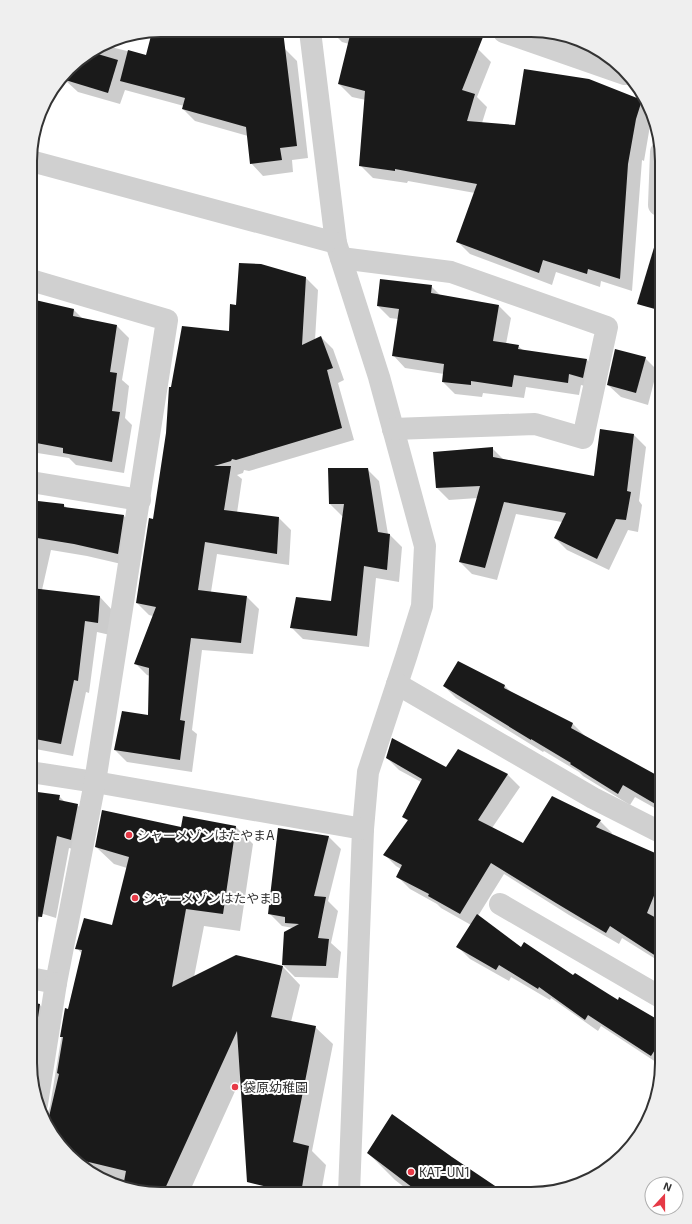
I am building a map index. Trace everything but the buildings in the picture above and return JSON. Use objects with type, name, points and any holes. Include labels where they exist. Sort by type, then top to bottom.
[{"type":"street","points":[[311,37],[338,250],[379,378],[425,546],[422,606],[368,772],[363,829],[349,1187]]},
{"type":"street","points":[[518,37],[616,71]]},
{"type":"street","points":[[37,163],[338,250],[450,272],[607,327],[583,438],[534,424],[393,429]]},
{"type":"street","points":[[37,282],[167,320],[95,782],[56,983],[39,1089]]},
{"type":"street","points":[[37,483],[140,500]]},
{"type":"street","points":[[397,684],[593,798],[655,829]]},
{"type":"street","points":[[37,773],[363,829]]},
{"type":"street","points":[[500,904],[655,994]]},
{"type":"street","points":[[37,979],[56,983]]},
{"type":"place","name":"シャーメゾンはたやまA","points":[[129,835]]},
{"type":"place","name":"シャーメゾンはたやまB","points":[[135,898]]},
{"type":"place","name":"袋原幼稚園","points":[[235,1087]]},
{"type":"place","name":"KAT-UN1","points":[[411,1172]]}]
